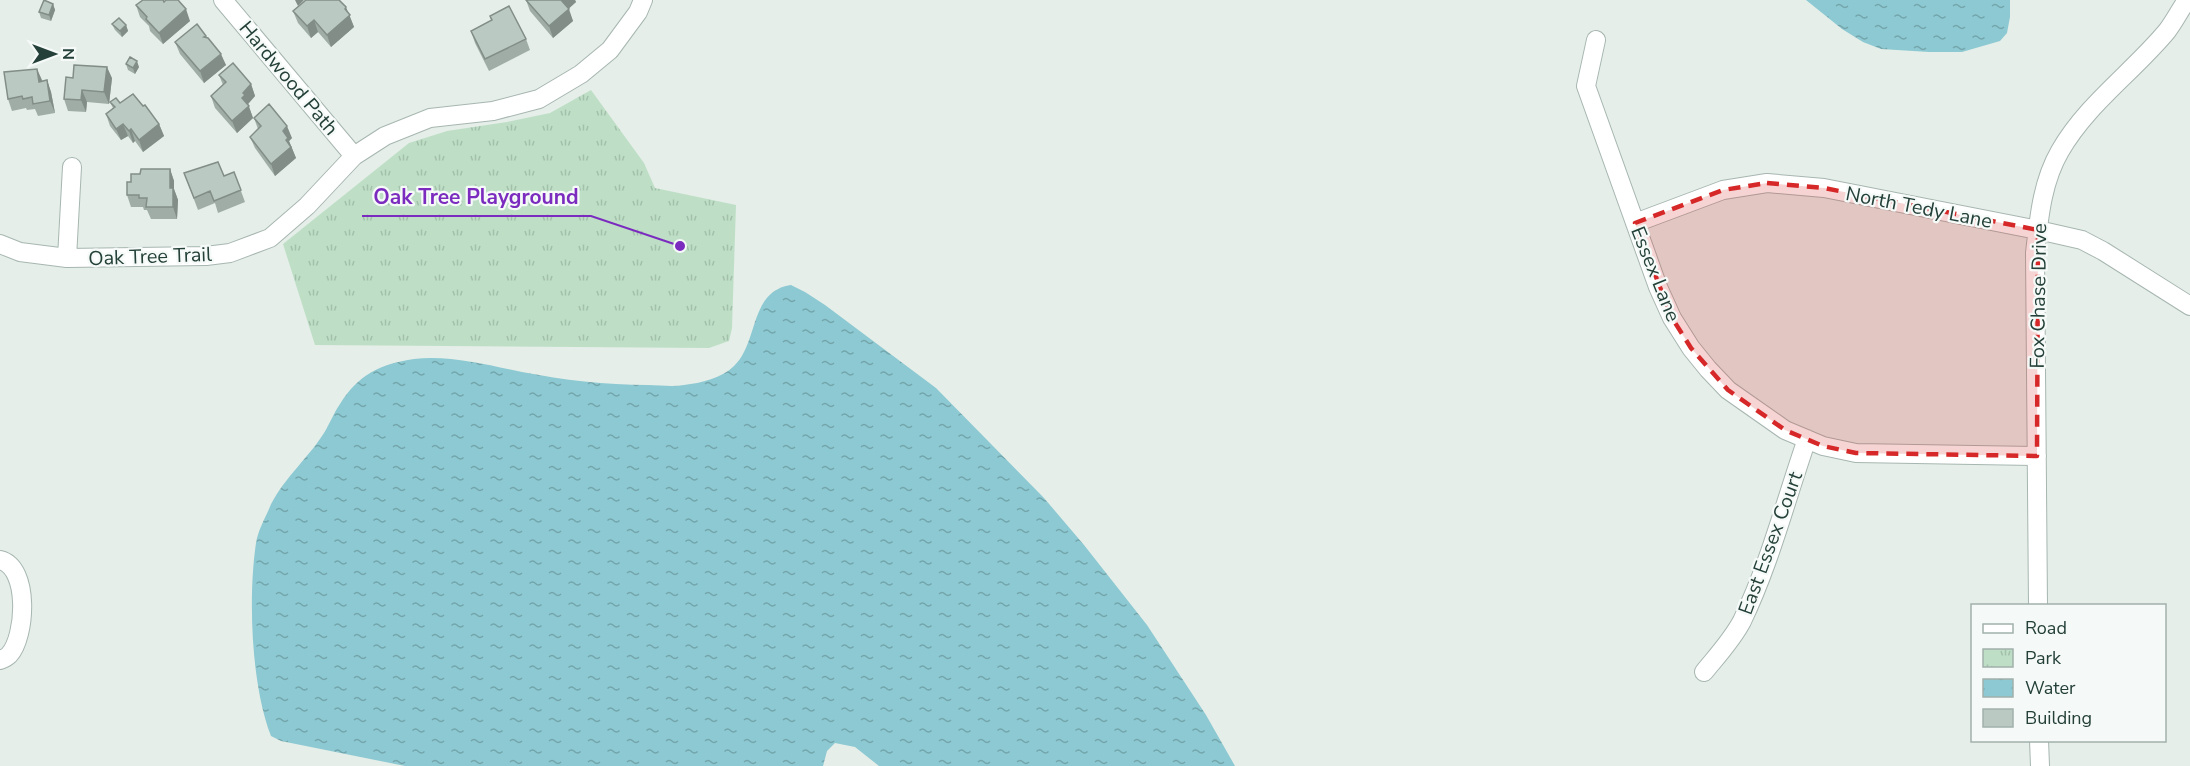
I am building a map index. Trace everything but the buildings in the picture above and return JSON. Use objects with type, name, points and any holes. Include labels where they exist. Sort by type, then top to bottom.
[{"type":"street","name":"Hardwood Path","points":[[223,0],[354,156]]},
{"type":"street","name":"Oak Tree Trail","points":[[0,244],[20,252],[68,258],[206,256],[230,253],[270,238],[307,206],[354,156],[385,136],[430,118],[493,111],[539,99],[581,74],[610,50],[639,12],[643,0]]},
{"type":"street","name":"Fox Chase Drive","points":[[2038,604],[2035,253],[2047,180],[2060,151],[2090,111],[2168,30],[2187,0]]},
{"type":"street","name":"Essex Lane","points":[[1596,40],[1586,86],[1658,287],[1671,318],[1690,348],[1728,390],[1770,420],[1823,446],[1856,453],[2037,456]]},
{"type":"street","points":[[68,258],[72,167]]},
{"type":"street","name":"North Tedy Lane","points":[[1635,224],[1723,190],[1767,183],[1824,188],[2038,230],[2089,244],[2190,306]]},
{"type":"street","name":"East Essex Court","points":[[1704,672],[1725,647],[1741,622],[1764,569],[1807,439]]},
{"type":"street","points":[[0,560],[6,562],[14,572],[21,589],[23,608],[20,634],[9,656],[0,660]]},
{"type":"street","points":[[2039,742],[2040,766]]},
{"type":"highlighted area","points":[[1767,183],[1824,188],[2038,230],[2037,456],[1856,453],[1823,446],[1785,430],[1728,390],[1691,348],[1672,318],[1635,223],[1723,190]]},
{"type":"green space","points":[[591,90],[644,163],[655,188],[736,205],[732,328],[729,341],[709,348],[315,345],[283,244],[409,143],[447,131],[550,113]]},
{"type":"water","points":[[1806,0],[2010,0],[2010,17],[2007,33],[2000,41],[1962,52],[1881,49],[1863,42],[1842,29]]},
{"type":"water","points":[[791,285],[825,305],[936,388],[1044,498],[1147,625],[1206,715],[1235,766],[879,766],[855,747],[835,743],[827,751],[823,766],[405,766],[281,741],[271,736],[259,692],[253,641],[252,589],[257,539],[279,490],[316,445],[347,394],[362,378],[380,368],[402,361],[441,358],[569,380],[670,386],[697,383],[717,377],[734,366],[748,344],[761,307],[768,297],[778,289]]},
{"type":"place","name":"Oak Tree Playground","points":[[680,246]]}]
